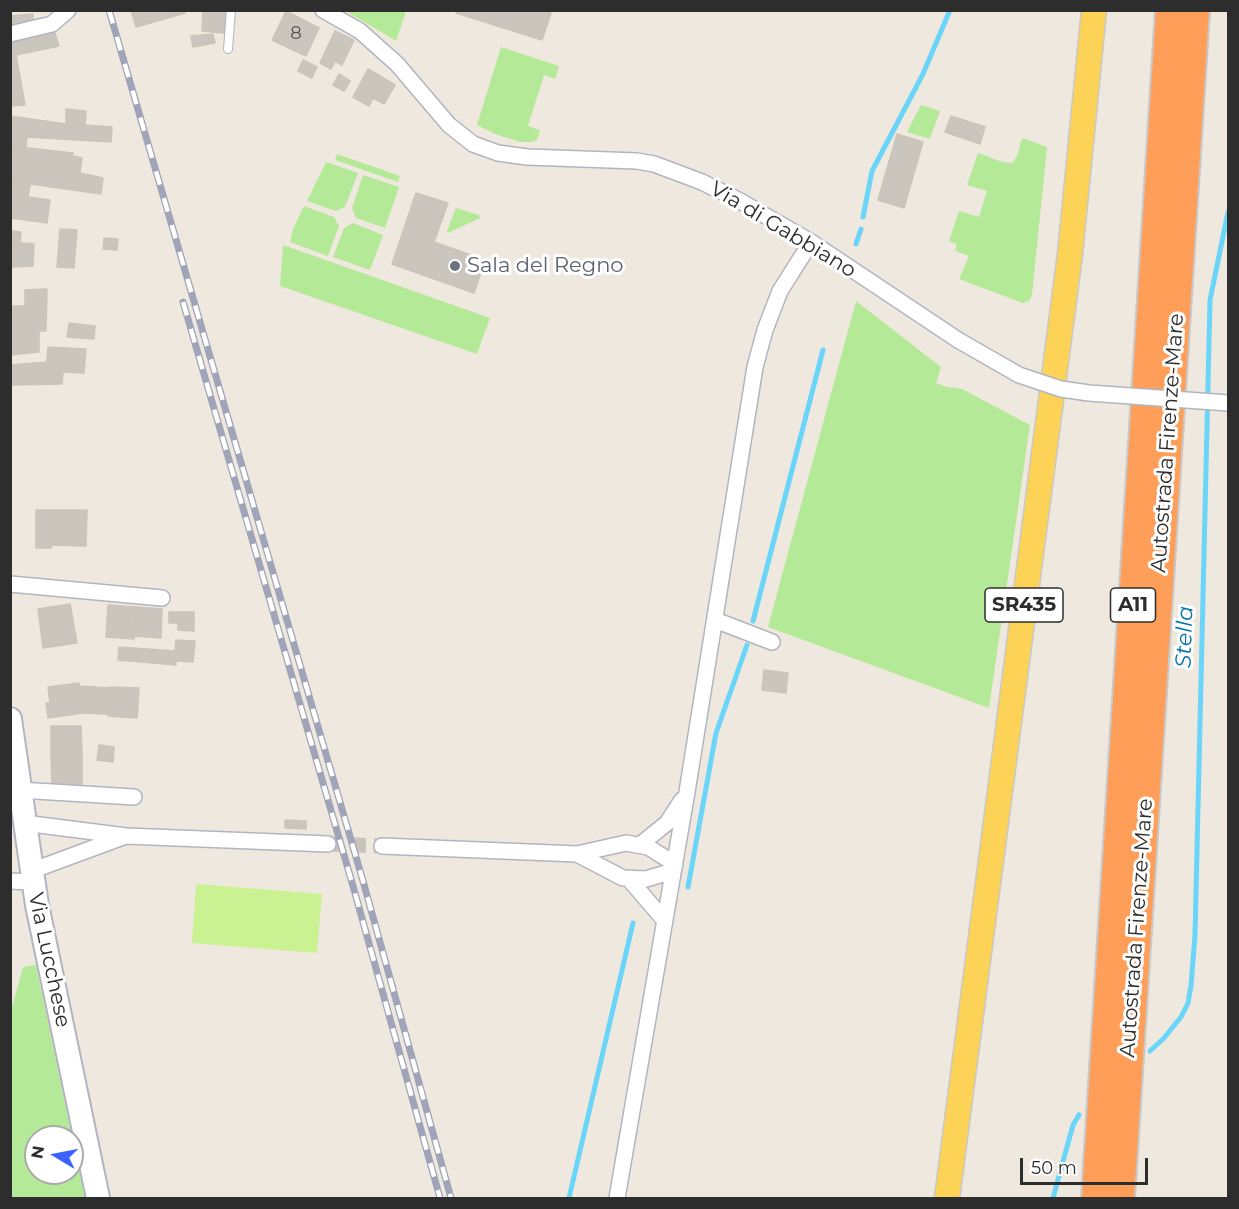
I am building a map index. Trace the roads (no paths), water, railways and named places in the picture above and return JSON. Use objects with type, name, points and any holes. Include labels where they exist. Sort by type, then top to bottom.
[{"type":"highway","name":"Autostrada Firenze-Mare","points":[[1094,1198],[1098,1168],[1170,10]]},
{"type":"highway","name":"Autostrada Firenze-Mare","points":[[1120,1198],[1195,10]]},
{"type":"main road","name":"SR435","points":[[947,1198],[1070,254],[1094,10]]},
{"type":"street","points":[[10,34],[52,24],[68,10]]},
{"type":"street","name":"Via di Gabbiano","points":[[323,10],[360,31],[397,64],[449,125],[473,144],[498,153],[527,157],[618,159],[654,164],[702,182],[811,242],[958,340],[1019,375],[1060,389],[1089,393],[1228,402]]},
{"type":"street","points":[[617,1198],[687,792],[755,367],[760,344],[780,291],[811,242]]},
{"type":"street","points":[[10,584],[162,598]]},
{"type":"street","points":[[715,620],[772,642]]},
{"type":"street","name":"Via Lucchese","points":[[10,719],[24,823],[25,878],[98,1198]]},
{"type":"street","points":[[19,790],[134,797]]},
{"type":"street","points":[[641,844],[667,823],[687,792]]},
{"type":"street","points":[[24,823],[126,836],[328,844]]},
{"type":"street","points":[[25,878],[126,836]]},
{"type":"street","points":[[382,846],[577,854],[613,845],[641,844],[656,851],[674,868]]},
{"type":"street","points":[[577,854],[615,875],[630,879],[646,879],[674,868]]},
{"type":"street","points":[[630,879],[665,921]]},
{"type":"lane","points":[[228,49],[231,10]]},
{"type":"waterway","points":[[863,217],[872,171],[923,74],[950,10]]},
{"type":"waterway","name":"Stella","points":[[1150,1051],[1181,1017],[1188,1003],[1191,986],[1195,935],[1210,300],[1228,212]]},
{"type":"waterway","points":[[856,244],[861,229]]},
{"type":"waterway","points":[[753,621],[823,350]]},
{"type":"waterway","points":[[688,887],[716,733],[747,645]]},
{"type":"waterway","points":[[569,1198],[633,923]]},
{"type":"waterway","name":"Stella","points":[[1053,1198],[1073,1125],[1079,1115]]},
{"type":"tunnel","points":[[328,844],[382,846]]},
{"type":"railway","points":[[109,10],[363,881],[451,1198]]},
{"type":"railway","points":[[183,302],[353,886],[440,1198]]},
{"type":"place","name":"Sala del Regno","points":[[455,266]]}]
